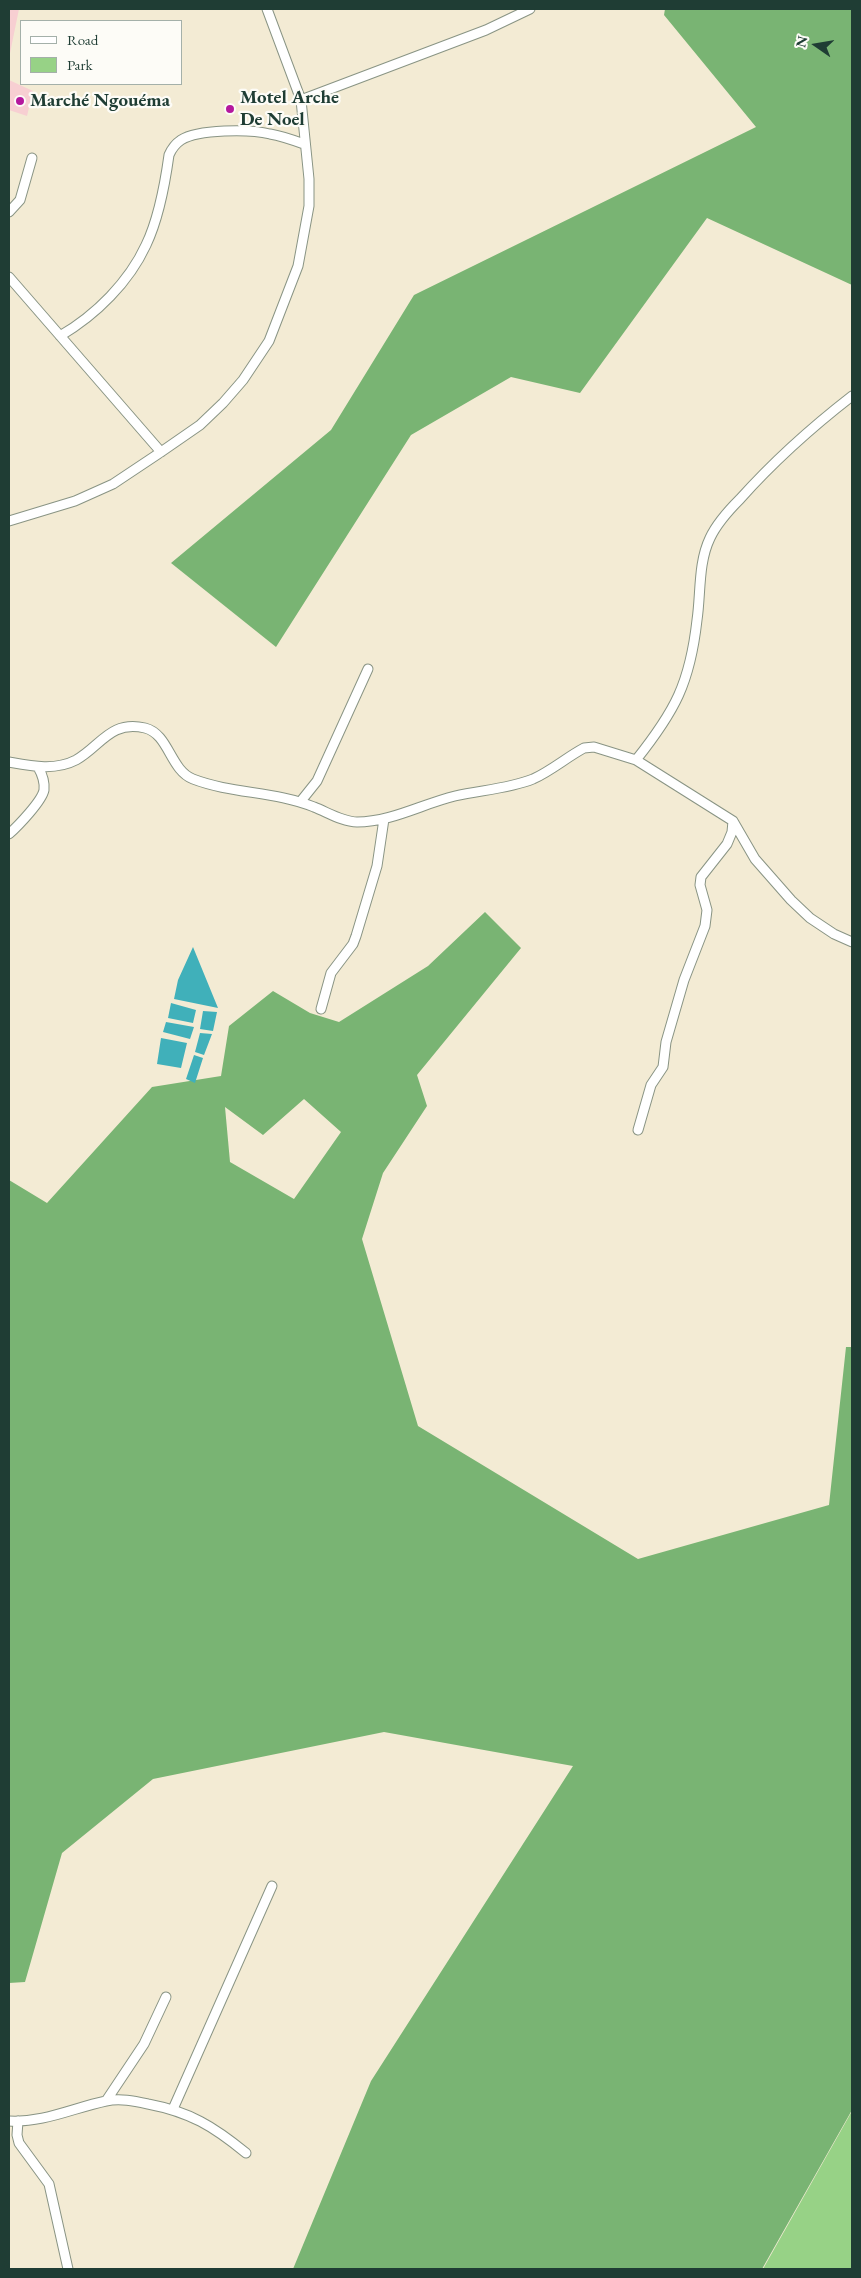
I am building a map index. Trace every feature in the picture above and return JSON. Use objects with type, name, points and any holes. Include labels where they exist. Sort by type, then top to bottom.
[{"type":"street","points":[[9,521],[75,501],[113,484],[200,425],[243,380],[269,341],[298,266],[309,206],[309,179],[301,100],[267,9]]},
{"type":"street","points":[[301,100],[486,30],[530,9]]},
{"type":"street","points":[[60,336],[88,318],[131,270],[147,244],[158,208],[169,155],[173,147],[182,138],[202,133],[242,131],[269,133],[304,144]]},
{"type":"street","points":[[9,212],[20,200],[32,158]]},
{"type":"street","points":[[9,277],[161,452]]},
{"type":"street","points":[[636,760],[674,707],[686,679],[697,621],[704,552],[710,536],[725,515],[759,477],[819,422],[852,396]]},
{"type":"street","points":[[301,801],[317,781],[368,669]]},
{"type":"street","points":[[9,762],[38,767],[76,760],[114,731],[127,727],[146,728],[156,734],[179,771],[188,777],[204,783],[301,801],[356,822],[384,819],[455,796],[517,785],[536,778],[584,748],[594,746],[636,760],[734,822],[755,859],[791,900],[834,934],[852,942]]},
{"type":"street","points":[[9,834],[20,824],[44,792],[43,776],[38,767]]},
{"type":"street","points":[[321,1009],[330,973],[348,950],[356,936],[377,866],[384,819]]},
{"type":"street","points":[[638,1130],[651,1085],[663,1067],[666,1042],[684,980],[705,926],[707,910],[700,885],[701,877],[727,844],[734,822]]},
{"type":"street","points":[[172,2109],[272,1886]]},
{"type":"street","points":[[106,2101],[144,2044],[166,1997]]},
{"type":"street","points":[[68,2269],[49,2184],[19,2143],[14,2121],[41,2120],[106,2101],[131,2100],[172,2109],[197,2118],[246,2153]]},
{"type":"shaded area","name":"Marché Ngouéma","points":[[9,9],[19,9],[9,58]]},
{"type":"shaded area","name":"Marché Ngouéma","points":[[9,80],[33,91],[27,116],[9,110]]},
{"type":"green space","points":[[665,9],[852,9],[852,285],[707,218],[580,393],[511,377],[411,435],[276,647],[171,563],[331,430],[414,295],[756,127],[664,15]]},
{"type":"green space","points":[[485,912],[521,948],[417,1075],[427,1106],[383,1173],[362,1239],[418,1426],[638,1559],[829,1505],[846,1347],[852,1347],[852,2110],[762,2269],[293,2269],[371,2081],[573,1766],[384,1732],[153,1779],[62,1853],[25,1982],[9,1983],[9,1180],[47,1203],[152,1087],[221,1076],[229,1026],[273,991],[310,1013],[339,1022],[428,966]],"holes":[[[304,1099],[341,1132],[294,1199],[230,1162],[225,1107],[263,1135]]]},
{"type":"green space","points":[[852,2111],[852,2269],[763,2269]]},
{"type":"water","points":[[193,947],[218,1008],[174,999],[178,980]]},
{"type":"water","points":[[171,1003],[196,1010],[193,1023],[168,1018]]},
{"type":"water","points":[[203,1011],[217,1012],[213,1031],[200,1029]]},
{"type":"water","points":[[166,1022],[194,1027],[190,1039],[163,1032]]},
{"type":"water","points":[[200,1033],[212,1034],[204,1055],[195,1052]]},
{"type":"water","points":[[161,1038],[187,1043],[181,1068],[157,1064]]},
{"type":"water","points":[[194,1055],[203,1058],[195,1083],[186,1079]]},
{"type":"place","name":"Marché Ngouéma","points":[[20,101]]},
{"type":"place","name":"Motel Arche De Noel","points":[[230,109]]}]
